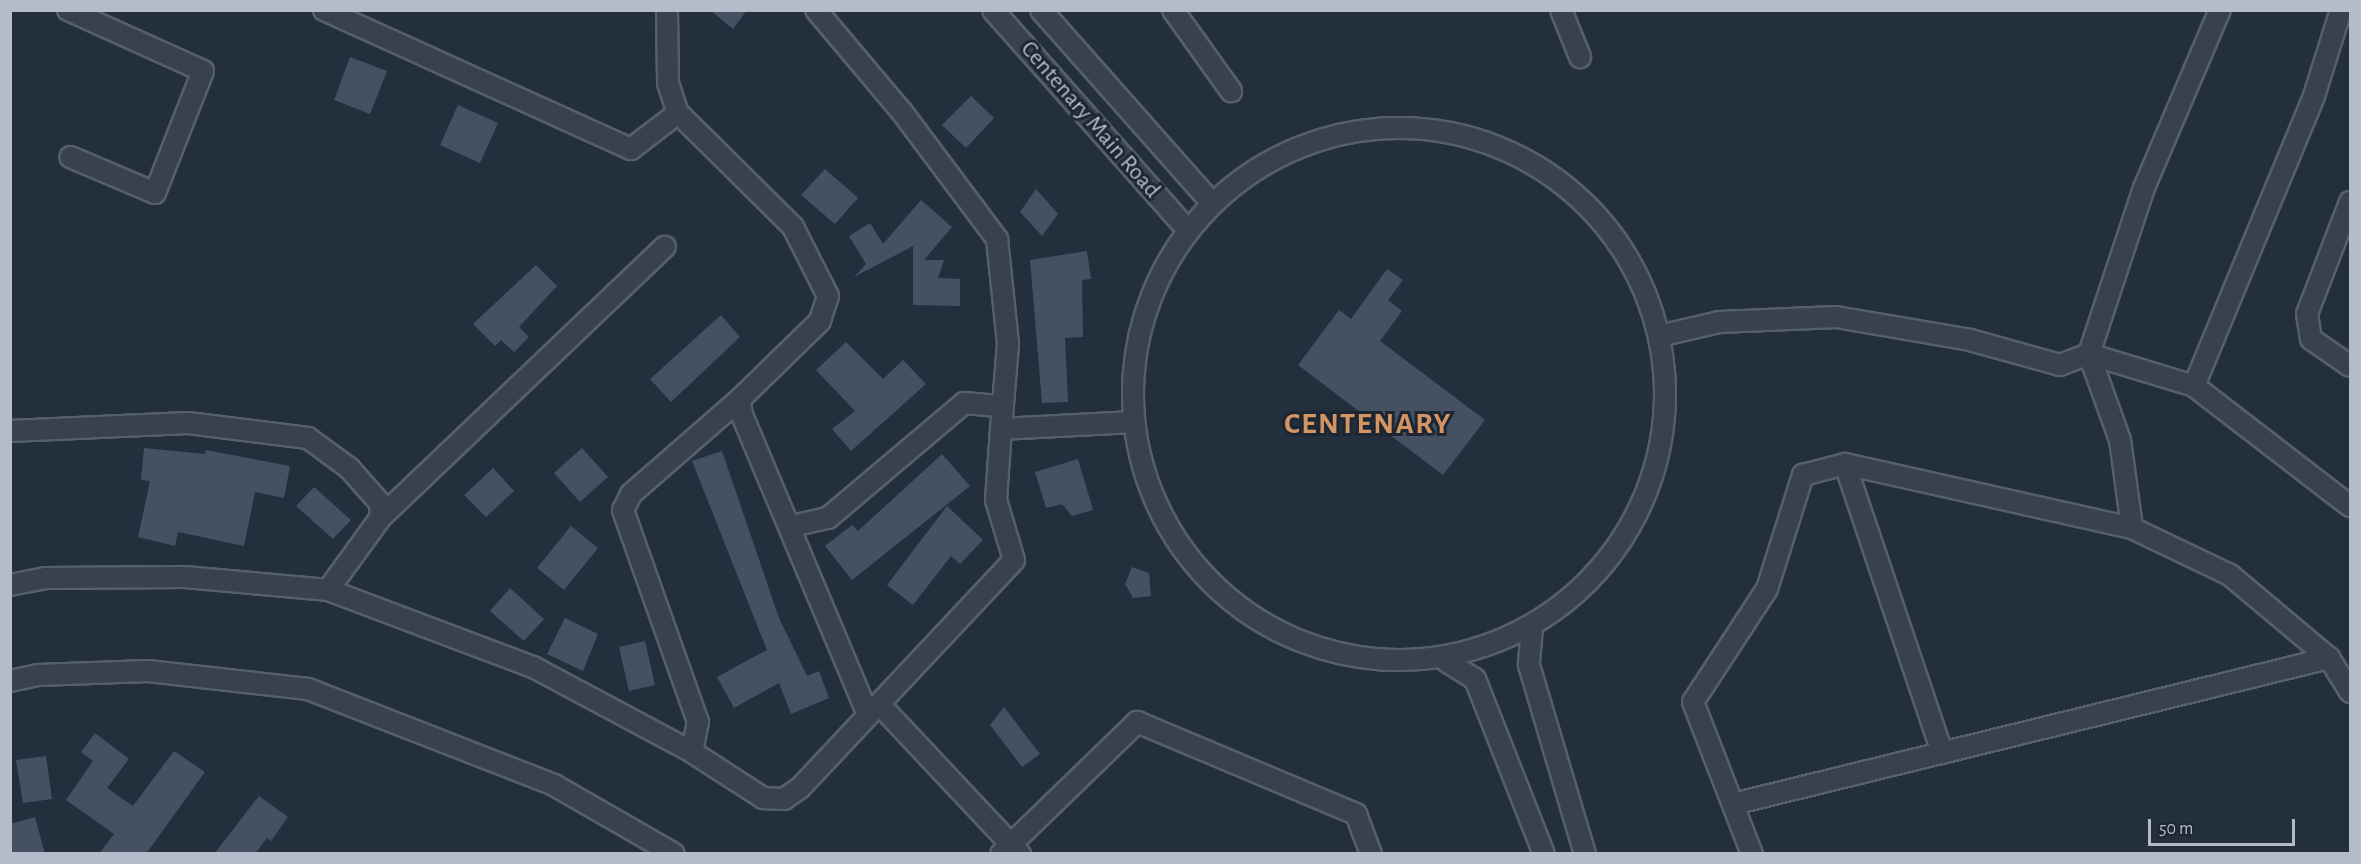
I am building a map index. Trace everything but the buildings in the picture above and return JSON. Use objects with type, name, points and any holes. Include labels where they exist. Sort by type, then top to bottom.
[{"type":"street","points":[[68,10],[203,71],[154,193],[70,157]]},
{"type":"street","points":[[324,10],[631,149],[678,113]]},
{"type":"street","points":[[667,10],[668,83],[678,113],[793,227],[828,296],[820,321],[740,399],[631,495],[622,510],[698,722],[692,752]]},
{"type":"street","points":[[10,585],[45,578],[185,577],[328,590],[533,667],[692,752],[763,798],[784,798],[874,709],[1014,560],[996,500],[1008,344],[998,239],[902,112],[816,10]]},
{"type":"street","name":"Centenary Main Road","points":[[993,10],[1187,229]]},
{"type":"street","name":"Centenary Main Road","points":[[1041,10],[1211,202]]},
{"type":"street","points":[[1173,10],[1231,91]]},
{"type":"street","points":[[1561,10],[1580,57]]},
{"type":"street","points":[[2132,528],[2120,440],[2089,354],[2144,188],[2220,10]]},
{"type":"street","points":[[2194,386],[2314,96],[2341,10]]},
{"type":"street","points":[[1380,127],[1443,131],[1503,149],[1558,180],[1604,224],[1633,268],[1659,336],[1664,419],[1658,460],[1636,519],[1600,571],[1532,628],[1446,661],[1350,656],[1285,635],[1227,598],[1181,548],[1149,488],[1133,422],[1134,353],[1152,288],[1187,229],[1211,202],[1261,164],[1318,138],[1380,127]]},
{"type":"street","points":[[2350,202],[2307,314],[2311,339],[2350,366]]},
{"type":"street","points":[[328,590],[381,517],[665,247]]},
{"type":"street","points":[[1659,336],[1719,322],[1836,317],[1970,340],[2060,365],[2089,354],[2194,386],[2350,506]]},
{"type":"street","points":[[740,399],[742,415],[874,709],[1011,850],[1137,722],[1356,814],[1371,854]]},
{"type":"street","points":[[792,526],[828,518],[964,403],[1002,406]]},
{"type":"street","points":[[1000,429],[1133,422]]},
{"type":"street","points":[[10,431],[188,423],[247,426],[308,438],[373,490],[381,517]]},
{"type":"street","points":[[1845,464],[1942,753]]},
{"type":"street","points":[[1752,854],[1693,702],[1767,589],[1803,474],[1845,464],[2132,528],[2230,575],[2330,658],[2350,692]]},
{"type":"street","points":[[1532,628],[1529,665],[1585,854]]},
{"type":"street","points":[[1733,804],[2330,658]]},
{"type":"street","points":[[1446,661],[1475,679],[1544,854]]},
{"type":"street","points":[[10,681],[38,675],[148,670],[308,689],[554,785],[674,854]]},
{"type":"district","name":"CENTENARY","points":[[1368,424]]}]
